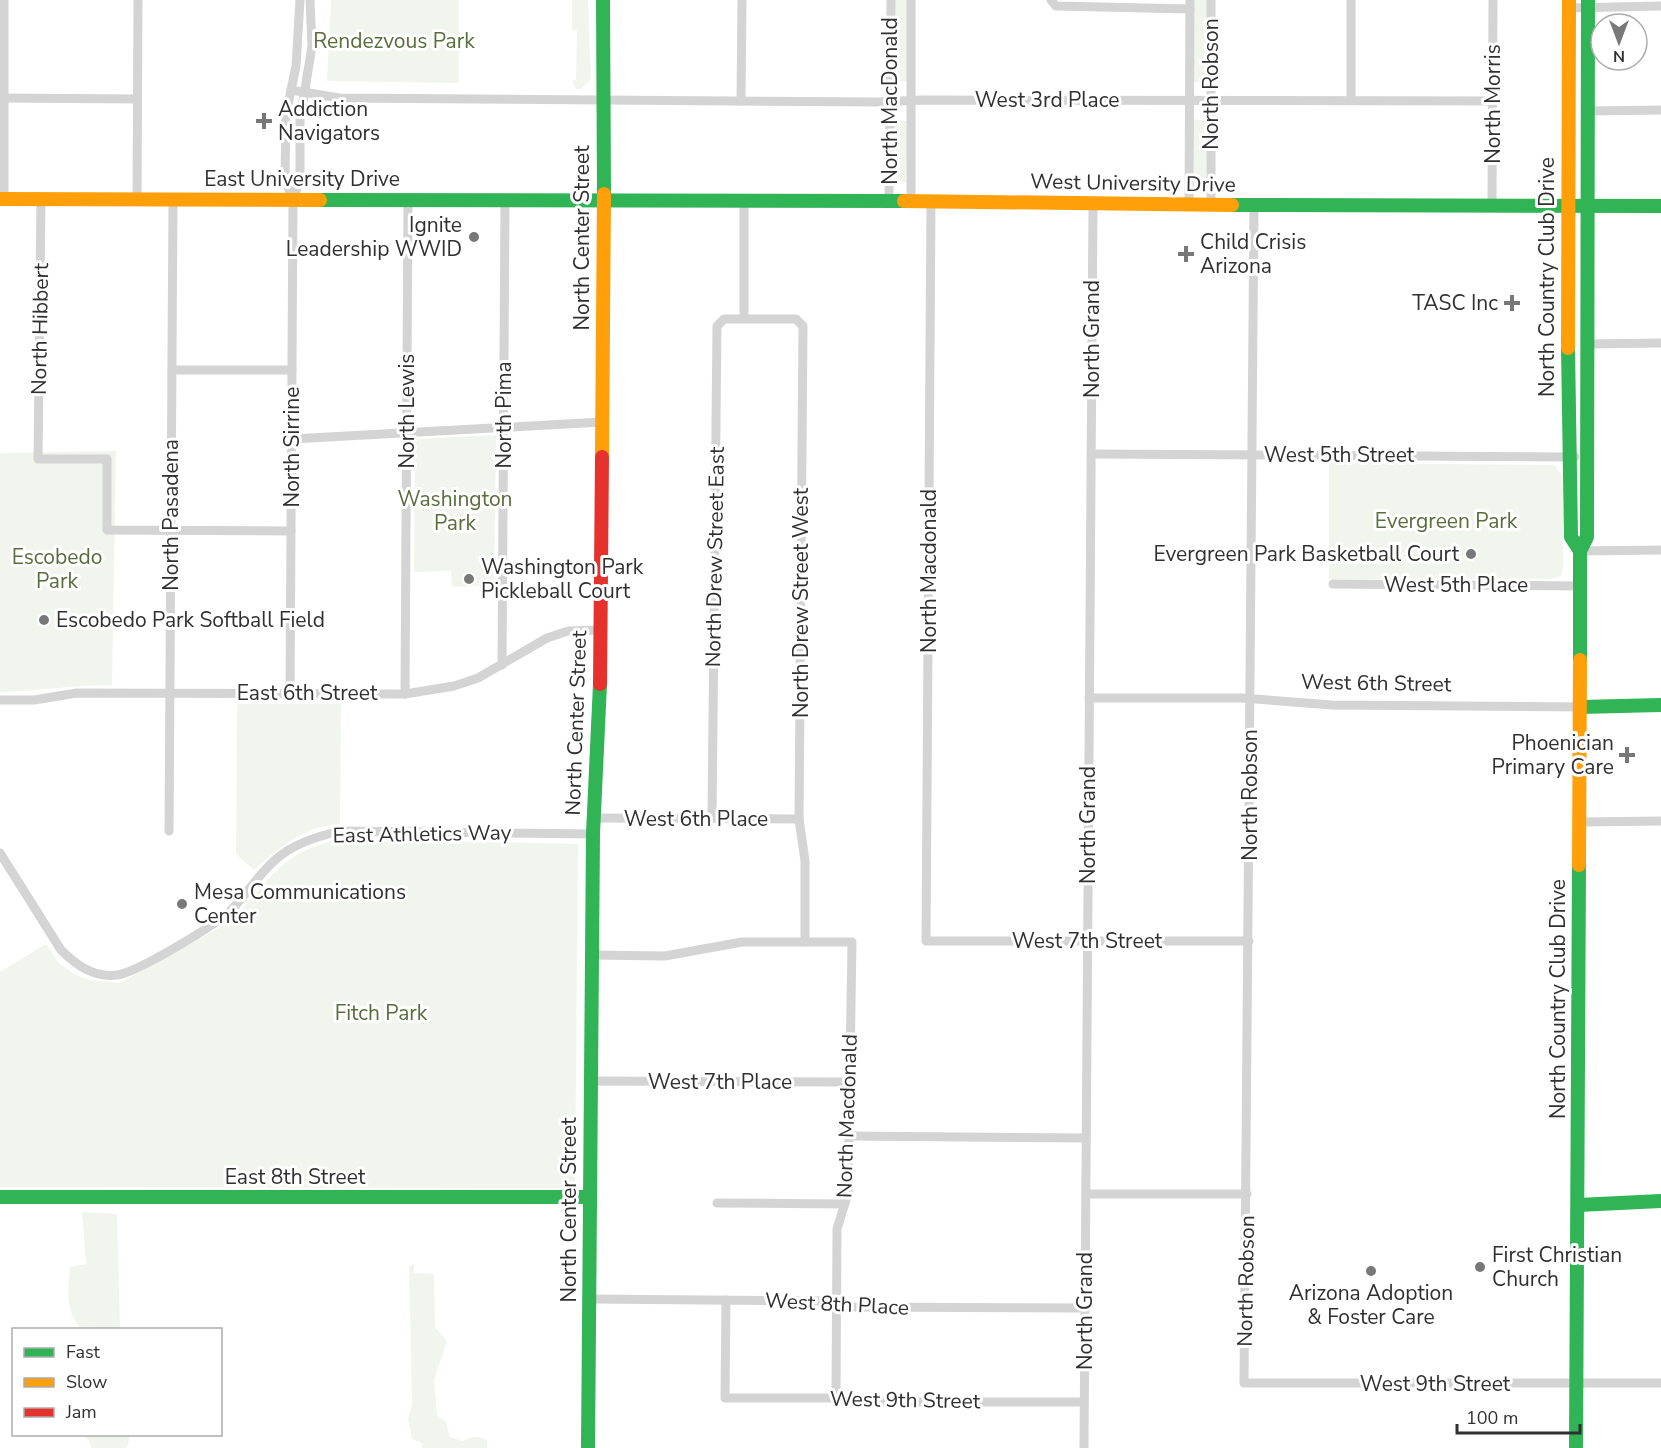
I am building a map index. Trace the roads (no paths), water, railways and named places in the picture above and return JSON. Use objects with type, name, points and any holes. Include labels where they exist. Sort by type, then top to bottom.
[{"type":"main road","name":"North Center Street","points":[[588,1448],[593,834],[599,742],[604,201],[603,0]]},
{"type":"main road","name":"North Country Club Drive","points":[[1569,4],[1571,537],[1580,551]]},
{"type":"main road","name":"North Country Club Drive","points":[[1576,1448],[1580,551],[1587,537],[1588,4]]},
{"type":"main road","name":"East University Drive","points":[[2,199],[604,201]]},
{"type":"main road","name":"West University Drive","points":[[604,201],[931,201],[1189,203],[1254,206],[1661,206]]},
{"type":"main road","name":"West 6th Street","points":[[1580,707],[1661,705]]},
{"type":"main road","name":"East 8th Street","points":[[0,1197],[590,1197]]},
{"type":"main road","points":[[1578,1205],[1661,1201]]},
{"type":"street","points":[[2,199],[4,0]]},
{"type":"street","points":[[137,200],[138,0]]},
{"type":"street","points":[[293,200],[285,179],[286,114],[291,90],[300,0]]},
{"type":"street","points":[[293,200],[300,180],[300,120],[312,46],[310,0]]},
{"type":"street","points":[[741,101],[742,0]]},
{"type":"street","name":"North MacDonald","points":[[889,201],[891,0]]},
{"type":"street","name":"North MacDonald","points":[[911,0],[911,201]]},
{"type":"street","points":[[1051,0],[1056,6],[1190,4]]},
{"type":"street","name":"North Robson","points":[[1211,0],[1211,204]]},
{"type":"street","points":[[1350,100],[1351,0]]},
{"type":"street","name":"North Morris","points":[[1492,207],[1493,0]]},
{"type":"street","name":"North Robson","points":[[1189,203],[1190,4]]},
{"type":"street","points":[[1569,4],[1661,6]]},
{"type":"street","name":"West 3rd Place","points":[[291,90],[339,98],[891,102],[911,100],[1493,101]]},
{"type":"street","points":[[2,98],[137,99]]},
{"type":"street","points":[[1589,111],[1661,110]]},
{"type":"street","name":"North Hibbert","points":[[41,199],[38,459],[107,459],[107,530],[171,531]]},
{"type":"street","name":"North Pasadena","points":[[170,831],[173,200]]},
{"type":"street","name":"North Sirrine","points":[[290,693],[293,200]]},
{"type":"street","name":"North Lewis","points":[[405,694],[408,201]]},
{"type":"street","name":"North Pima","points":[[502,664],[505,201]]},
{"type":"street","points":[[744,201],[744,319]]},
{"type":"street","name":"North Macdonald","points":[[926,941],[931,201]]},
{"type":"street","name":"North Grand","points":[[1084,1448],[1093,203]]},
{"type":"street","name":"North Robson","points":[[1244,1383],[1254,206]]},
{"type":"street","name":"North Drew Street East","points":[[712,819],[717,326],[724,319],[744,319]]},
{"type":"street","name":"North Drew Street West","points":[[744,319],[796,319],[803,326],[799,819],[805,861],[805,942]]},
{"type":"street","points":[[1586,344],[1661,343]]},
{"type":"street","points":[[172,370],[292,370]]},
{"type":"street","points":[[292,439],[602,422]]},
{"type":"street","name":"West 5th Street","points":[[1091,454],[1587,457]]},
{"type":"street","points":[[171,531],[291,531]]},
{"type":"street","points":[[1580,551],[1661,550]]},
{"type":"street","name":"West 5th Place","points":[[1332,584],[1580,586]]},
{"type":"street","name":"East 6th Street","points":[[0,700],[34,700],[77,693],[405,694],[454,686],[478,678],[547,638],[568,631],[600,630]]},
{"type":"street","name":"West 6th Street","points":[[1089,698],[1251,699],[1332,705],[1580,707]]},
{"type":"street","name":"West 6th Place","points":[[594,818],[799,819]]},
{"type":"street","points":[[1580,822],[1661,821]]},
{"type":"street","name":"East Athletics Way","points":[[0,853],[72,962],[93,973],[118,975],[135,969],[217,921],[231,910],[274,860],[294,846],[321,836],[340,831],[593,834]]},
{"type":"street","name":"West 7th Street","points":[[926,941],[1249,940]]},
{"type":"street","points":[[592,955],[665,956],[742,942],[805,942]]},
{"type":"street","name":"North Macdonald","points":[[805,942],[852,942],[848,1193],[837,1228],[836,1398]]},
{"type":"street","name":"West 7th Place","points":[[591,1081],[850,1082]]},
{"type":"street","points":[[849,1137],[1086,1138]]},
{"type":"street","points":[[1086,1194],[1247,1194]]},
{"type":"street","points":[[717,1203],[844,1204]]},
{"type":"street","name":"West 8th Place","points":[[589,1299],[825,1301],[849,1307],[1085,1308]]},
{"type":"street","name":"West 9th Street","points":[[726,1300],[725,1398],[836,1398],[853,1402],[1084,1402]]},
{"type":"street","name":"West 9th Street","points":[[1244,1383],[1661,1383]]},
{"type":"place","name":"Addiction Navigators","points":[[264,121]]},
{"type":"place","name":"Ignite Leadership WWID","points":[[474,237]]},
{"type":"place","name":"Child Crisis Arizona","points":[[1186,254]]},
{"type":"place","name":"TASC Inc","points":[[1512,303]]},
{"type":"place","name":"Evergreen Park Basketball Court","points":[[1471,554]]},
{"type":"place","name":"Washington Park Pickleball Court","points":[[469,579]]},
{"type":"place","name":"Escobedo Park Softball Field","points":[[44,620]]},
{"type":"place","name":"Phoenician Primary Care","points":[[1627,755]]},
{"type":"place","name":"Mesa Communications Center","points":[[182,904]]},
{"type":"place","name":"First Christian Church","points":[[1480,1267]]},
{"type":"place","name":"Arizona Adoption & Foster Care","points":[[1371,1271]]},
{"type":"park label","name":"Rendezvous Park","points":[[394,41]]},
{"type":"park label","name":"Washington Park","points":[[455,511]]},
{"type":"park label","name":"Evergreen Park","points":[[1446,521]]},
{"type":"park label","name":"Escobedo Park","points":[[57,569]]},
{"type":"park label","name":"Fitch Park","points":[[381,1013]]}]
